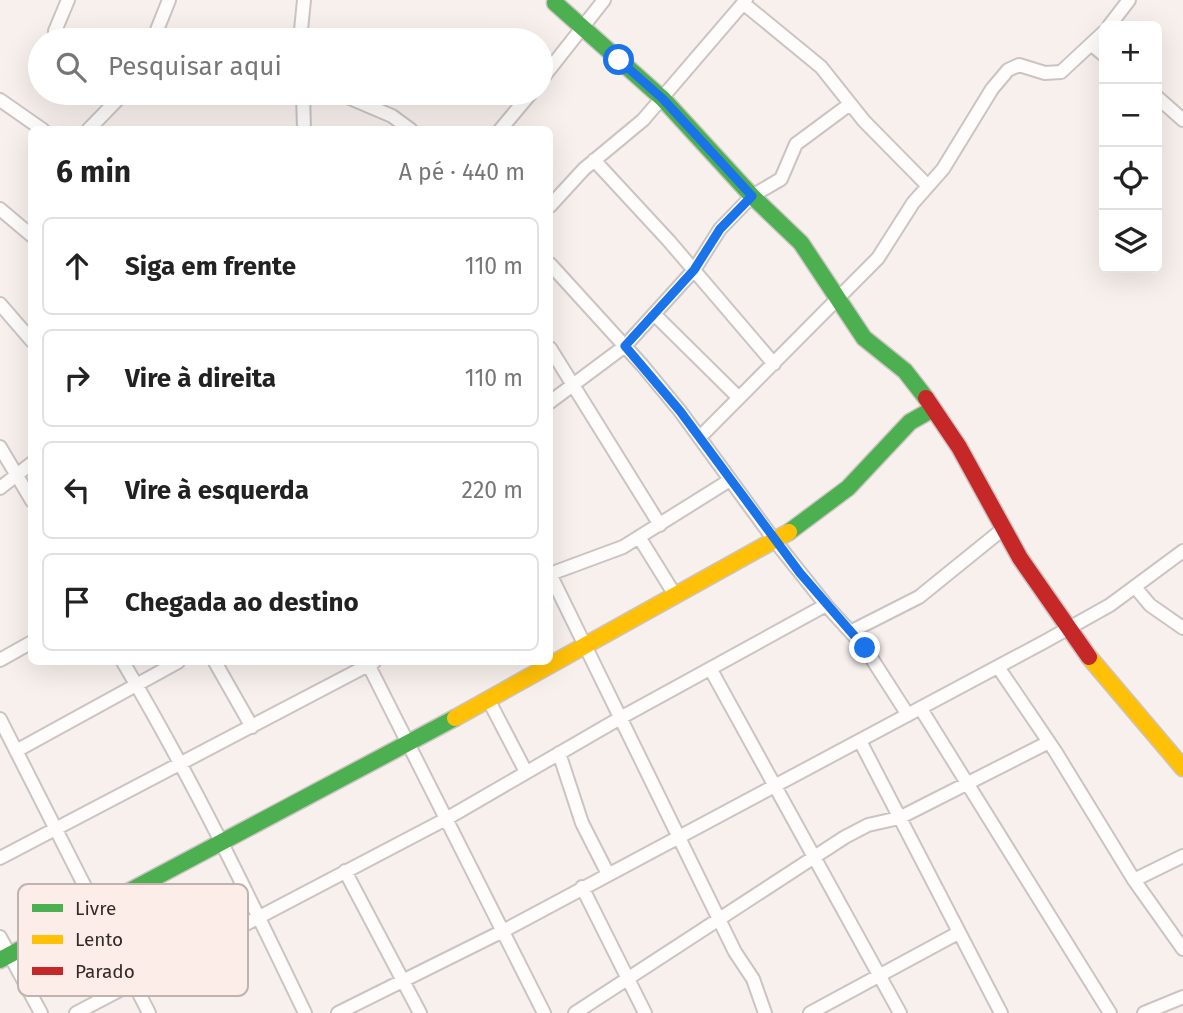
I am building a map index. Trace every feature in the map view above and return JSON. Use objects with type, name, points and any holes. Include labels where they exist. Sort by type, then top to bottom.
[{"type":"street","points":[[56,28],[68,0]]},
{"type":"street","points":[[158,28],[169,0]]},
{"type":"street","points":[[301,28],[304,0]]},
{"type":"street","points":[[553,64],[604,0]]},
{"type":"street","points":[[1113,21],[1129,0]]},
{"type":"street","points":[[553,203],[594,160],[663,99],[744,2],[821,66],[850,104],[928,187]]},
{"type":"street","points":[[555,3],[663,99],[752,196],[801,243],[864,338],[905,371],[933,409],[959,447],[1003,530],[1068,629],[1111,686],[1183,768]]},
{"type":"street","points":[[700,437],[878,258],[913,203],[943,169],[992,89],[1008,70],[1018,65],[1045,73],[1061,72],[1099,37]]},
{"type":"street","points":[[1092,45],[1099,51]]},
{"type":"street","points":[[0,100],[37,126]]},
{"type":"street","points":[[1162,101],[1183,120]]},
{"type":"street","points":[[553,400],[625,346],[694,270],[720,229],[752,196],[781,179],[796,144],[850,104]]},
{"type":"street","points":[[92,126],[112,105]]},
{"type":"street","points":[[303,105],[304,126]]},
{"type":"street","points":[[366,105],[392,116],[406,126]]},
{"type":"street","points":[[503,126],[521,105]]},
{"type":"street","points":[[594,160],[694,270],[774,364]]},
{"type":"street","points":[[0,209],[28,233]]},
{"type":"street","points":[[553,267],[625,346],[700,437],[825,605],[852,631],[908,715]]},
{"type":"street","points":[[0,304],[28,336]]},
{"type":"street","points":[[654,315],[739,398]]},
{"type":"street","points":[[553,353],[660,525]]},
{"type":"street","points":[[553,665],[810,519],[861,476],[894,434],[919,414],[933,409]]},
{"type":"street","points":[[0,447],[28,494]]},
{"type":"street","points":[[0,488],[28,466]]},
{"type":"street","points":[[553,573],[601,556],[639,537],[730,480]]},
{"type":"street","points":[[852,631],[919,597],[1003,530]]},
{"type":"street","points":[[639,537],[675,596]]},
{"type":"street","points":[[338,1013],[503,931],[1068,629],[1135,587],[1183,551]]},
{"type":"street","points":[[553,580],[735,952],[754,979],[765,1013]]},
{"type":"street","points":[[1135,587],[1150,605],[1183,628]]},
{"type":"street","points":[[248,922],[446,818],[825,605]]},
{"type":"street","points":[[0,660],[28,644]]},
{"type":"street","points":[[125,665],[243,884]]},
{"type":"street","points":[[16,751],[173,665]]},
{"type":"street","points":[[217,665],[252,727]]},
{"type":"street","points":[[0,858],[181,766],[366,665]]},
{"type":"street","points":[[371,665],[544,1013]]},
{"type":"street","points":[[143,884],[553,665]]},
{"type":"street","points":[[998,667],[1049,742],[1134,880],[1183,949]]},
{"type":"street","points":[[711,670],[900,1013]]},
{"type":"street","points":[[488,699],[526,772]]},
{"type":"street","points":[[921,709],[1111,1013]]},
{"type":"street","points":[[0,719],[83,884]]},
{"type":"street","points":[[860,741],[1001,1013]]},
{"type":"street","points":[[575,1013],[845,837],[868,825],[899,818],[1049,742]]},
{"type":"street","points":[[559,753],[582,822],[608,874]]},
{"type":"street","points":[[1134,880],[1183,856]]},
{"type":"street","points":[[345,871],[420,1013]]},
{"type":"street","points":[[582,887],[645,1013]]},
{"type":"street","points":[[248,895],[305,1013]]},
{"type":"street","points":[[810,1013],[958,933]]},
{"type":"street","points":[[0,937],[5,958],[18,978]]},
{"type":"street","points":[[30,996],[41,1013]]},
{"type":"street","points":[[76,1013],[110,996]]},
{"type":"street","points":[[140,996],[149,1013]]},
{"type":"street","points":[[1144,1013],[1183,997]]},
{"type":"traffic: fast","points":[[555,3],[663,99],[752,196],[801,243],[864,338],[905,371],[926,398]]},
{"type":"traffic: fast","points":[[789,532],[848,488],[910,422],[933,409]]},
{"type":"traffic: fast","points":[[143,884],[455,718]]},
{"type":"traffic: fast","points":[[0,960],[18,950]]},
{"type":"traffic: slow","points":[[553,663],[789,532]]},
{"type":"traffic: slow","points":[[1089,657],[1183,768]]},
{"type":"traffic: slow","points":[[455,718],[550,665]]},
{"type":"traffic: jam","points":[[926,398],[959,447],[1020,558],[1089,657]]},
{"type":"route","points":[[619,60],[663,99],[752,196],[720,229],[694,270],[625,346],[680,411],[825,605],[865,648]]}]
